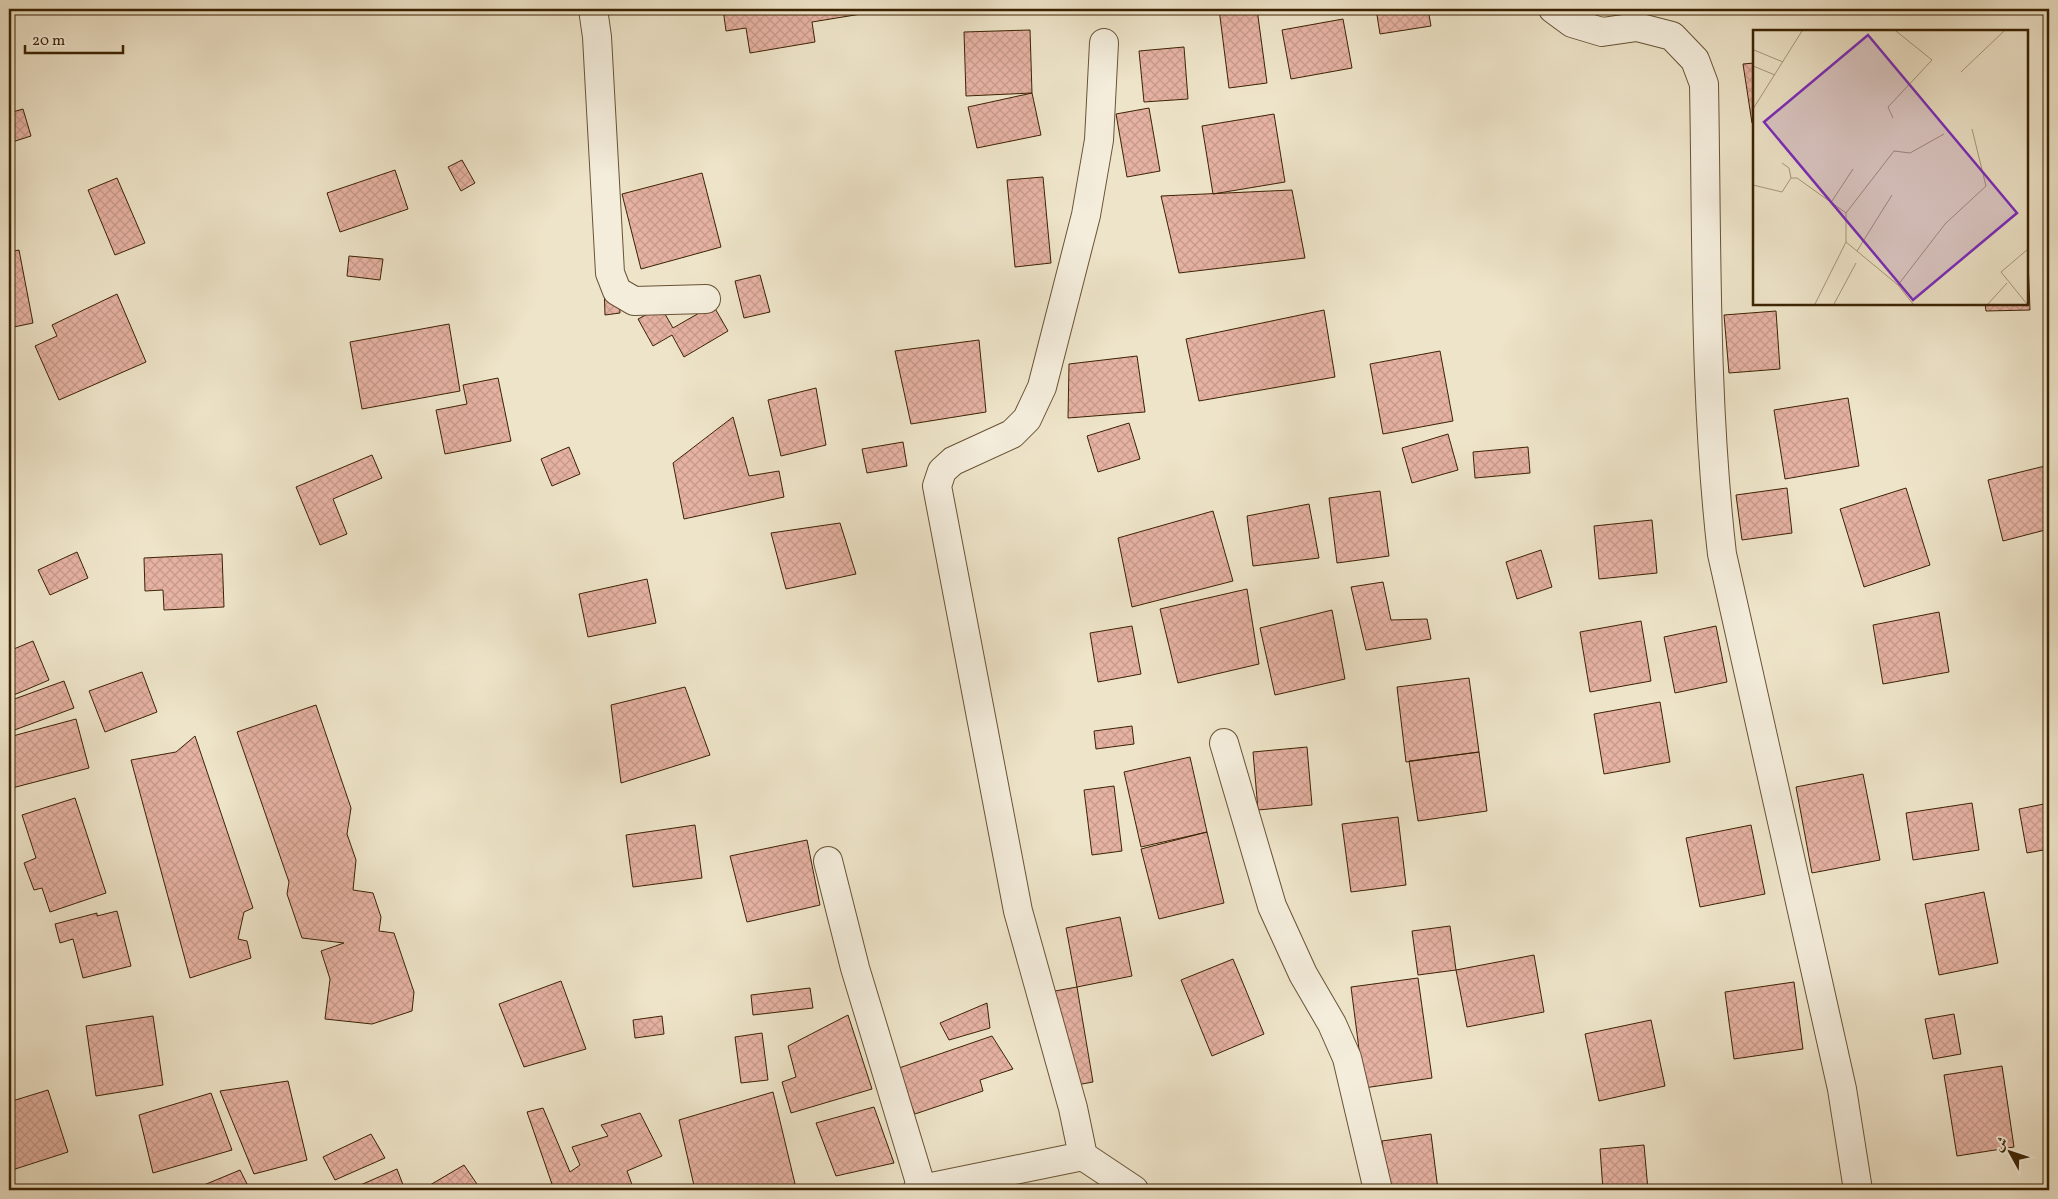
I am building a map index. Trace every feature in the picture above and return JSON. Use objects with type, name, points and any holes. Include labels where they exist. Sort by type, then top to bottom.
[{"type":"street","points":[[593,9],[597,37],[610,273],[617,291],[634,301],[706,299]]},
{"type":"street","points":[[1553,9],[1572,24],[1602,32],[1637,27],[1672,36],[1695,60],[1704,84],[1711,404],[1722,554],[1842,1090],[1858,1190]]},
{"type":"street","points":[[1104,43],[1099,140],[1086,215],[1042,387],[1027,419],[1012,434],[953,461],[942,472],[937,486],[1018,911],[1073,1108],[1083,1156],[1134,1190]]},
{"type":"street","points":[[1224,743],[1272,906],[1304,974],[1332,1024],[1347,1058],[1378,1190]]},
{"type":"street","points":[[828,861],[855,968],[920,1190],[1083,1156]]},
{"type":"building","points":[[723,9],[892,9],[812,22],[815,42],[750,53],[746,28],[726,31]]},
{"type":"building","points":[[1219,9],[1257,9],[1267,83],[1229,88]]},
{"type":"building","points":[[1376,9],[1428,9],[1431,26],[1380,34]]},
{"type":"building","points":[[1343,19],[1352,68],[1291,79],[1282,30]]},
{"type":"building","points":[[1030,30],[1032,93],[966,96],[964,32]]},
{"type":"building","points":[[1184,47],[1188,99],[1144,102],[1139,51]]},
{"type":"building","points":[[1753,63],[1752,123],[1743,64]]},
{"type":"building","points":[[1032,93],[1041,135],[977,148],[968,107]]},
{"type":"building","points":[[1149,108],[1160,171],[1127,177],[1116,114]]},
{"type":"building","points":[[23,109],[31,136],[9,143],[9,113]]},
{"type":"building","points":[[1274,114],[1285,182],[1213,194],[1202,126]]},
{"type":"building","points":[[462,160],[475,183],[461,191],[448,167]]},
{"type":"building","points":[[395,170],[408,209],[340,232],[327,193]]},
{"type":"building","points":[[702,173],[721,247],[641,269],[622,194]]},
{"type":"building","points":[[1043,177],[1051,263],[1015,267],[1007,180]]},
{"type":"building","points":[[117,178],[145,243],[115,255],[88,190]]},
{"type":"building","points":[[1292,190],[1305,258],[1179,273],[1161,196]]},
{"type":"building","points":[[19,250],[33,323],[9,328],[9,252]]},
{"type":"building","points":[[349,256],[383,259],[380,280],[347,276]]},
{"type":"building","points":[[2028,261],[2030,310],[1986,311],[1985,305],[2028,305]]},
{"type":"building","points":[[760,275],[770,312],[744,318],[735,281]]},
{"type":"building","points":[[619,283],[620,313],[605,315],[604,284]]},
{"type":"building","points":[[117,294],[146,362],[59,400],[35,346],[57,336],[52,325]]},
{"type":"building","points":[[713,305],[728,331],[684,357],[672,335],[653,346],[638,319],[661,307],[673,328]]},
{"type":"building","points":[[1324,310],[1335,377],[1199,401],[1186,339]]},
{"type":"building","points":[[1776,311],[1780,369],[1729,373],[1724,315]]},
{"type":"building","points":[[449,324],[460,391],[362,409],[350,342]]},
{"type":"building","points":[[979,340],[986,412],[911,424],[895,351]]},
{"type":"building","points":[[1440,351],[1453,421],[1383,434],[1370,364]]},
{"type":"building","points":[[1137,356],[1145,412],[1068,418],[1069,364]]},
{"type":"building","points":[[498,378],[511,441],[445,454],[436,410],[467,404],[463,385]]},
{"type":"building","points":[[816,388],[826,445],[781,456],[768,400]]},
{"type":"building","points":[[1848,398],[1859,466],[1785,479],[1774,410]]},
{"type":"building","points":[[733,417],[749,476],[779,471],[784,497],[684,519],[673,463]]},
{"type":"building","points":[[1129,423],[1140,459],[1098,472],[1087,436]]},
{"type":"building","points":[[1448,434],[1458,470],[1412,483],[1402,448]]},
{"type":"building","points":[[903,442],[907,466],[867,473],[862,449]]},
{"type":"building","points":[[569,447],[580,474],[552,486],[541,459]]},
{"type":"building","points":[[1528,447],[1530,473],[1475,478],[1473,452]]},
{"type":"building","points":[[372,455],[382,478],[333,499],[347,534],[320,545],[296,487]]},
{"type":"building","points":[[2049,465],[2049,529],[2003,541],[1988,480]]},
{"type":"building","points":[[1787,488],[1792,533],[1742,540],[1736,495]]},
{"type":"building","points":[[1906,488],[1930,565],[1864,587],[1840,509]]},
{"type":"building","points":[[1380,491],[1389,556],[1337,563],[1329,498]]},
{"type":"building","points":[[1309,504],[1319,558],[1253,566],[1247,516]]},
{"type":"building","points":[[1213,511],[1233,581],[1132,607],[1118,538]]},
{"type":"building","points":[[1652,520],[1657,573],[1599,579],[1594,526]]},
{"type":"building","points":[[840,523],[856,574],[786,589],[771,533]]},
{"type":"building","points":[[1541,550],[1552,587],[1517,599],[1506,562]]},
{"type":"building","points":[[77,552],[88,578],[50,595],[38,570]]},
{"type":"building","points":[[222,554],[224,607],[164,610],[163,590],[145,591],[144,558]]},
{"type":"building","points":[[647,579],[656,623],[588,637],[579,594]]},
{"type":"building","points":[[1383,582],[1391,620],[1427,619],[1431,639],[1366,650],[1351,587]]},
{"type":"building","points":[[1247,589],[1259,664],[1178,683],[1160,609]]},
{"type":"building","points":[[1332,610],[1345,679],[1275,695],[1260,628]]},
{"type":"building","points":[[1939,612],[1949,672],[1883,684],[1873,625]]},
{"type":"building","points":[[1641,621],[1651,681],[1590,692],[1580,632]]},
{"type":"building","points":[[1132,626],[1141,674],[1098,682],[1090,633]]},
{"type":"building","points":[[1716,626],[1727,682],[1675,693],[1664,637]]},
{"type":"building","points":[[33,641],[49,680],[9,697],[9,651]]},
{"type":"building","points":[[142,672],[157,712],[105,732],[89,691]]},
{"type":"building","points":[[1469,678],[1479,752],[1406,762],[1397,687]]},
{"type":"building","points":[[64,681],[74,708],[9,732],[9,701]]},
{"type":"building","points":[[685,687],[710,755],[621,783],[611,705]]},
{"type":"building","points":[[1660,702],[1670,762],[1604,774],[1594,714]]},
{"type":"building","points":[[316,705],[351,808],[347,834],[356,860],[353,890],[373,893],[381,917],[379,931],[394,933],[414,992],[412,1011],[372,1024],[325,1019],[330,979],[321,951],[344,943],[302,938],[287,894],[289,882],[237,732]]},
{"type":"building","points":[[76,719],[89,768],[12,788],[9,776],[9,737]]},
{"type":"building","points":[[1132,726],[1134,744],[1096,749],[1094,731]]},
{"type":"building","points":[[195,736],[253,908],[244,912],[238,939],[247,941],[251,958],[190,978],[131,760],[176,752]]},
{"type":"building","points":[[1307,747],[1312,805],[1258,810],[1253,752]]},
{"type":"building","points":[[1479,752],[1487,811],[1418,821],[1409,761]]},
{"type":"building","points":[[1190,757],[1207,832],[1141,847],[1124,772]]},
{"type":"building","points":[[1863,774],[1880,860],[1812,873],[1796,787]]},
{"type":"building","points":[[1114,786],[1122,851],[1092,855],[1084,790]]},
{"type":"building","points":[[75,798],[106,893],[50,912],[42,888],[34,890],[24,863],[36,858],[22,815]]},
{"type":"building","points":[[1972,803],[1979,850],[1913,860],[1906,813]]},
{"type":"building","points":[[2049,803],[2049,849],[2027,853],[2019,809]]},
{"type":"building","points":[[1398,817],[1406,885],[1351,892],[1342,824]]},
{"type":"building","points":[[695,825],[702,878],[633,887],[626,835]]},
{"type":"building","points":[[1751,825],[1765,894],[1700,907],[1686,838]]},
{"type":"building","points":[[1207,832],[1224,903],[1159,919],[1141,849]]},
{"type":"building","points":[[807,840],[820,905],[747,922],[730,856]]},
{"type":"building","points":[[1984,892],[1998,963],[1939,975],[1925,904]]},
{"type":"building","points":[[117,911],[131,966],[83,978],[73,939],[60,943],[55,924],[97,913],[97,916]]},
{"type":"building","points":[[1120,917],[1132,976],[1077,987],[1066,928]]},
{"type":"building","points":[[1450,926],[1456,970],[1418,975],[1412,931]]},
{"type":"building","points":[[1534,955],[1544,1012],[1467,1027],[1456,970]]},
{"type":"building","points":[[1233,959],[1264,1034],[1212,1056],[1181,980]]},
{"type":"building","points":[[1418,978],[1432,1078],[1364,1088],[1351,987]]},
{"type":"building","points":[[561,981],[586,1049],[524,1067],[499,1004]]},
{"type":"building","points":[[1794,982],[1803,1049],[1734,1059],[1725,992]]},
{"type":"building","points":[[1077,987],[1093,1082],[1071,1086],[1055,991]]},
{"type":"building","points":[[810,988],[813,1008],[753,1015],[751,995]]},
{"type":"building","points":[[987,1003],[990,1028],[949,1040],[940,1023]]},
{"type":"building","points":[[1954,1014],[1961,1054],[1933,1059],[1925,1019]]},
{"type":"building","points":[[848,1015],[872,1089],[791,1113],[782,1082],[796,1077],[788,1046]]},
{"type":"building","points":[[153,1016],[163,1085],[96,1096],[86,1026]]},
{"type":"building","points":[[662,1016],[664,1034],[635,1038],[633,1020]]},
{"type":"building","points":[[1651,1020],[1665,1086],[1599,1101],[1585,1034]]},
{"type":"building","points":[[762,1033],[768,1080],[741,1083],[735,1037]]},
{"type":"building","points":[[992,1036],[1013,1069],[980,1080],[983,1091],[915,1114],[896,1069]]},
{"type":"building","points":[[2002,1066],[2014,1147],[1957,1156],[1944,1075]]},
{"type":"building","points":[[288,1081],[307,1160],[254,1174],[220,1091]]},
{"type":"building","points":[[48,1090],[68,1152],[9,1171],[9,1102]]},
{"type":"building","points":[[773,1092],[796,1188],[783,1190],[695,1190],[679,1120]]},
{"type":"building","points":[[211,1093],[232,1150],[153,1173],[139,1115]]},
{"type":"building","points":[[874,1107],[894,1163],[836,1176],[816,1123]]},
{"type":"building","points":[[543,1108],[570,1172],[580,1165],[572,1147],[608,1136],[601,1125],[640,1113],[662,1156],[627,1171],[634,1190],[554,1190],[527,1112]]},
{"type":"building","points":[[371,1134],[385,1158],[335,1180],[323,1157]]},
{"type":"building","points":[[1431,1134],[1438,1190],[1388,1190],[1382,1141]]},
{"type":"building","points":[[1644,1145],[1648,1190],[1603,1190],[1600,1149]]},
{"type":"building","points":[[464,1165],[481,1190],[434,1190],[430,1185]]},
{"type":"building","points":[[397,1169],[405,1190],[349,1190]]},
{"type":"building","points":[[240,1170],[250,1190],[192,1190]]}]
